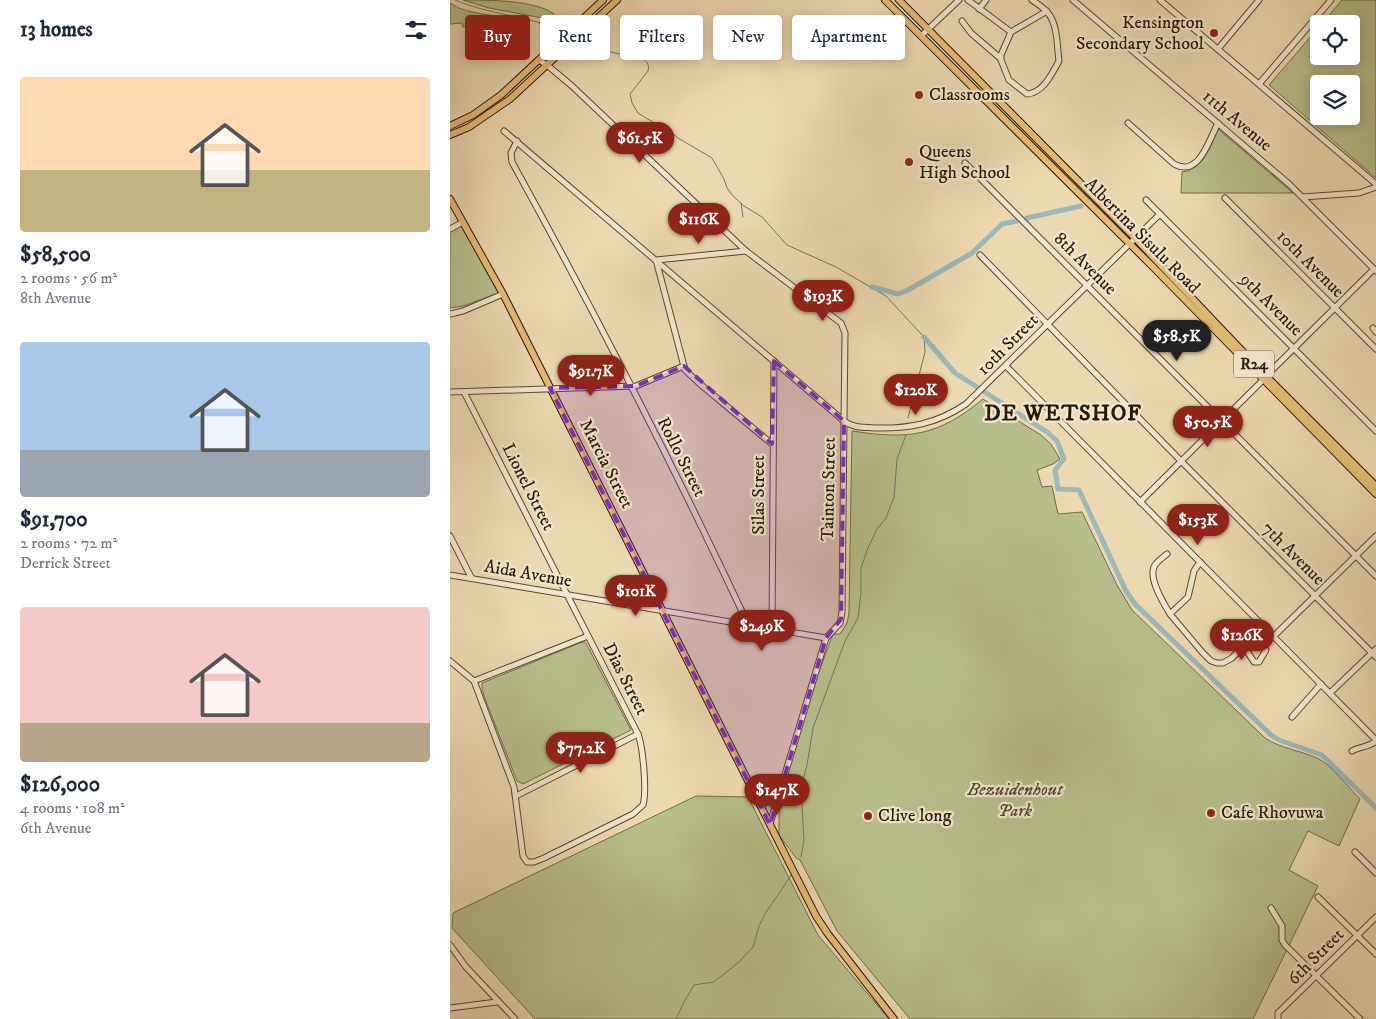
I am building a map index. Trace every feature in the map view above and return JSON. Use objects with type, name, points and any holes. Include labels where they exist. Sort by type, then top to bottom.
[{"type":"main road","points":[[450,126],[473,115],[488,104],[558,43],[603,0]]},
{"type":"main road","points":[[450,135],[469,127],[510,99],[617,0]]},
{"type":"main road","name":"Albertina Sisulu Road","points":[[885,0],[1264,378],[1376,494]]},
{"type":"main road","name":"Albertina Sisulu Road","points":[[899,0],[1135,238],[1264,378],[1376,486]]},
{"type":"main road","name":"Marcia Street","points":[[450,199],[503,294],[821,924],[894,1019]]},
{"type":"street","points":[[921,36],[958,0]]},
{"type":"street","points":[[968,0],[1011,32]]},
{"type":"street","points":[[979,9],[986,0]]},
{"type":"street","points":[[962,21],[971,33],[1000,58],[1007,77],[1023,91],[1032,93],[1041,88],[1059,62],[1051,16],[1032,0]]},
{"type":"street","name":"11th Avenue","points":[[1073,0],[1303,197],[1375,270]]},
{"type":"street","points":[[1160,0],[1376,186],[1359,193],[1303,197]]},
{"type":"street","points":[[1218,49],[1259,0]]},
{"type":"street","points":[[1259,84],[1332,0]]},
{"type":"street","points":[[1000,58],[1011,32],[1046,11]]},
{"type":"street","points":[[539,60],[547,64],[572,86],[746,251],[843,326],[845,339],[844,421]]},
{"type":"street","points":[[1128,123],[1174,164],[1183,168],[1194,165],[1199,160],[1218,123]]},
{"type":"street","name":"Tainton Street","points":[[504,131],[844,421],[842,612],[840,623],[826,638]]},
{"type":"street","name":"Rollo Street","points":[[516,141],[512,162],[560,249],[750,625]]},
{"type":"street","name":"8th Avenue","points":[[965,163],[1376,576]]},
{"type":"street","name":"10th Avenue","points":[[1226,198],[1376,349]]},
{"type":"street","name":"9th Avenue","points":[[1146,200],[1376,431]]},
{"type":"street","name":"10th Street","points":[[844,421],[854,426],[872,428],[921,426],[938,420],[966,404],[1160,214]]},
{"type":"street","points":[[450,229],[463,222]]},
{"type":"street","points":[[746,251],[656,260],[684,366],[694,379],[772,444]]},
{"type":"street","name":"7th Avenue","points":[[980,255],[1180,460],[1315,596],[1375,653]]},
{"type":"street","points":[[1140,502],[1180,460],[1375,270]]},
{"type":"street","points":[[450,314],[463,311],[503,294]]},
{"type":"street","name":"Silas Street","points":[[772,629],[774,360]]},
{"type":"street","points":[[450,392],[630,386],[641,384],[684,366]]},
{"type":"street","points":[[1006,366],[1376,741],[1368,747],[1359,747],[1352,751]]},
{"type":"street","name":"Lionel Street","points":[[464,392],[566,595]]},
{"type":"street","points":[[450,536],[471,577]]},
{"type":"street","points":[[1274,636],[1376,536]]},
{"type":"street","points":[[1167,554],[1155,566],[1153,572],[1162,602],[1170,614],[1211,661],[1220,663],[1228,661],[1263,625]]},
{"type":"street","points":[[1170,614],[1188,597],[1194,570],[1200,562]]},
{"type":"street","name":"Aida Avenue","points":[[450,575],[826,638]]},
{"type":"street","name":"Dias Street","points":[[516,796],[523,856],[527,862],[534,862],[643,805],[642,752],[638,734],[566,595]]},
{"type":"street","points":[[750,625],[754,637],[760,642],[766,642],[770,639],[772,629]]},
{"type":"street","points":[[1243,645],[1254,662],[1258,662],[1266,650],[1253,634]]},
{"type":"street","points":[[474,680],[588,636]]},
{"type":"street","points":[[770,825],[826,638]]},
{"type":"street","points":[[1330,693],[1375,653]]},
{"type":"street","points":[[450,661],[474,680],[516,796],[638,734]]},
{"type":"street","points":[[1292,717],[1321,684]]},
{"type":"street","points":[[1355,852],[1376,873]]},
{"type":"street","points":[[1318,897],[1376,954]]},
{"type":"street","points":[[1271,908],[1282,926],[1283,943],[1360,1019]]},
{"type":"street","name":"6th Street","points":[[1277,1018],[1376,917]]},
{"type":"street","points":[[450,945],[497,1002],[514,1019]]},
{"type":"street","points":[[450,1008],[497,1002]]},
{"type":"highlighted area","points":[[774,361],[844,421],[841,619],[826,638],[770,825],[550,388],[636,386],[684,366],[772,444]]},
{"type":"green space","points":[[463,0],[524,3],[546,9],[554,14],[540,15],[540,18],[489,8]]},
{"type":"green space","points":[[1342,0],[1376,0],[1376,178],[1315,125],[1360,125],[1360,75],[1310,75],[1310,121],[1269,85],[1310,37],[1310,65],[1360,65],[1360,15],[1330,15]]},
{"type":"green space","points":[[450,3],[467,11],[490,15],[465,15],[465,27],[463,27],[462,23],[450,24]]},
{"type":"green space","points":[[1218,129],[1293,193],[1181,193],[1182,172],[1196,167],[1201,162]]},
{"type":"green space","points":[[462,225],[499,293],[463,306],[450,308],[450,232]]},
{"type":"green space","name":"Bezuidenhout Park","points":[[983,399],[1041,435],[1051,444],[1060,459],[1037,470],[1042,487],[1052,486],[1058,514],[1082,512],[1117,585],[1132,610],[1265,738],[1278,745],[1310,755],[1322,761],[1334,770],[1360,799],[1339,846],[1308,831],[1289,870],[1318,886],[1253,1019],[910,1019],[837,931],[800,860],[796,858],[779,835],[779,792],[810,695],[833,634],[840,634],[847,623],[849,613],[852,431],[891,435],[907,435],[922,432],[952,421]]},
{"type":"green space","points":[[585,642],[587,645],[631,730],[523,784],[517,781],[484,696],[482,683]]},
{"type":"green space","points":[[696,796],[748,797],[818,935],[889,1019],[535,1019],[452,928],[453,913]]},
{"type":"waterway","points":[[455,0],[482,9],[540,23]]},
{"type":"waterway","points":[[610,52],[639,56],[648,64],[648,71],[630,94],[632,103],[638,113],[666,128],[678,138],[712,158],[733,196],[744,206],[762,217],[787,245],[836,267],[886,296],[924,337],[925,352],[908,418]]},
{"type":"waterway","points":[[741,203],[743,217]]},
{"type":"waterway","points":[[1027,218],[1081,206]]},
{"type":"waterway","points":[[872,287],[898,294],[908,290],[972,253],[1002,224],[1017,221]]},
{"type":"waterway","points":[[924,337],[955,373],[1047,432],[1057,441],[1064,459],[1055,470],[1058,489],[1079,490],[1126,591],[1135,604],[1271,735],[1279,740],[1322,755],[1376,808]]},
{"type":"waterway","points":[[801,857],[804,840],[801,788],[813,728],[845,641],[858,618],[861,568],[868,548],[877,529],[886,518],[894,497],[897,459],[906,435]]},
{"type":"waterway","points":[[676,1019],[694,985],[714,982],[739,962],[753,947],[759,926],[765,914],[792,874]]},
{"type":"place","name":"Kensington Secondary School","points":[[1214,33]]},
{"type":"place","name":"Classrooms","points":[[919,95]]},
{"type":"place","name":"Queens High School","points":[[909,162]]},
{"type":"place","name":"Cafe Rhovuwa","points":[[1211,813]]},
{"type":"place","name":"Clive long","points":[[868,816]]},
{"type":"district","name":"DE WETSHOF","points":[[1063,413]]}]
